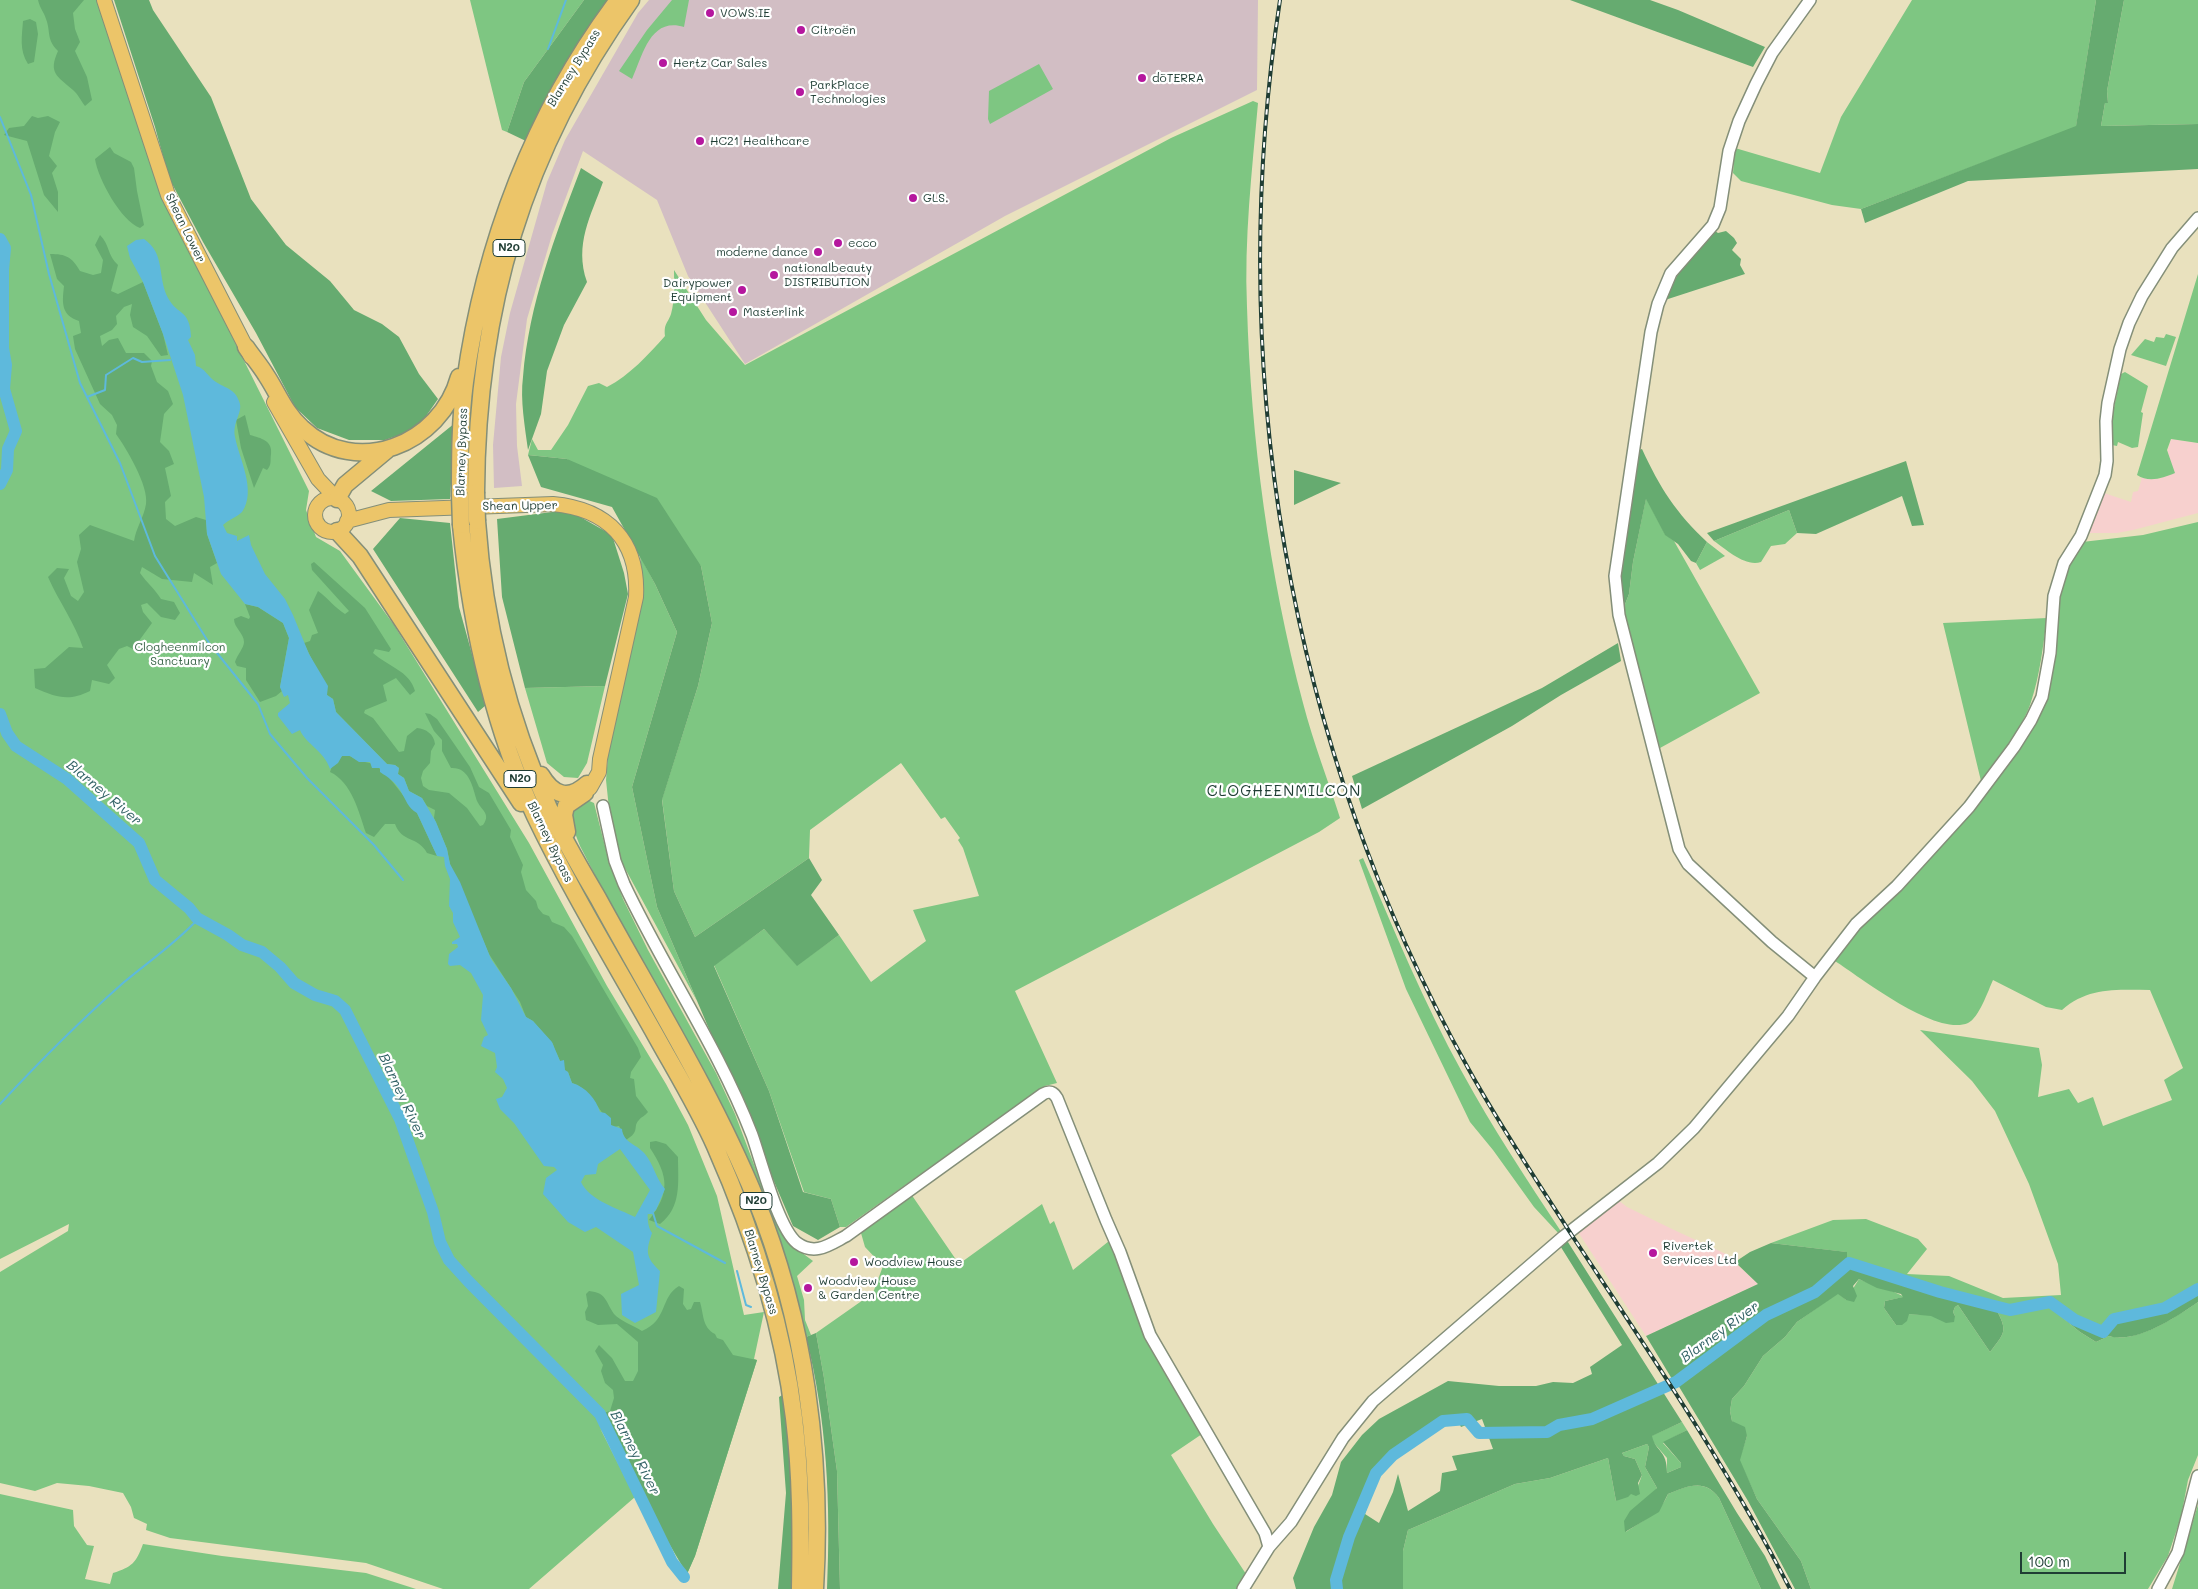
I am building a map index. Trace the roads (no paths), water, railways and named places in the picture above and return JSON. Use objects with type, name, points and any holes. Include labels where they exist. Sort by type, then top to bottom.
[{"type":"highway","name":"Blarney Bypass","points":[[618,0],[550,106],[508,205],[484,280],[465,382],[461,437],[461,525],[466,576],[474,628],[498,719],[534,814],[569,882],[691,1098],[714,1144],[742,1212],[777,1324],[794,1417],[801,1507],[800,1589]]},
{"type":"highway","name":"Blarney Bypass","points":[[631,0],[613,26],[562,112],[539,160],[521,207],[502,272],[490,321],[478,419],[476,492],[482,571],[495,652],[523,742],[550,810],[710,1102],[752,1191],[774,1252],[788,1296],[811,1414],[817,1504],[815,1589]]},
{"type":"highway","points":[[338,499],[345,485],[388,449],[418,437],[444,410],[452,398],[484,280]]},
{"type":"highway","points":[[246,347],[266,375],[291,417],[316,439],[351,451],[388,449]]},
{"type":"highway","points":[[342,526],[350,543],[510,785],[569,882]]},
{"type":"highway","points":[[523,742],[546,783],[554,790],[566,794],[588,786]]},
{"type":"highway","points":[[572,851],[564,812],[567,804],[584,794],[588,786]]},
{"type":"main road","name":"Shean Lower","points":[[104,0],[168,195],[295,442],[321,502]]},
{"type":"main road","name":"Shean Lower","points":[[295,442],[320,482],[338,499]]},
{"type":"main road","points":[[328,498],[338,499],[348,510],[342,526],[327,531],[316,521],[315,512],[321,502],[328,498]]},
{"type":"main road","name":"Shean Upper","points":[[338,499],[357,508],[389,510],[571,505],[597,515],[622,537],[627,545],[634,566],[636,597],[600,759],[588,786]]},
{"type":"main road","name":"Shean Upper","points":[[342,526],[389,510]]},
{"type":"street","points":[[1810,0],[1772,53],[1739,121],[1729,151],[1720,208],[1713,225],[1671,273],[1658,304],[1651,332],[1616,576],[1618,615],[1679,849],[1688,864],[1772,942],[1815,977]]},
{"type":"street","points":[[1243,1589],[1269,1547],[1291,1522],[1342,1438],[1373,1401],[1563,1236],[1658,1162],[1694,1128],[1788,1016],[1856,924],[1897,886],[1969,807],[2014,747],[2031,720],[2042,697],[2050,653],[2054,596],[2064,563],[2081,536],[2105,475],[2107,461],[2107,412],[2123,340],[2142,296],[2172,248],[2198,218]]},
{"type":"street","points":[[603,806],[615,861],[624,884],[733,1091],[762,1162],[782,1221],[793,1239],[805,1248],[815,1250],[846,1236],[1039,1097],[1048,1092],[1053,1093],[1058,1098],[1120,1252],[1150,1335],[1265,1533],[1269,1547]]},
{"type":"street","points":[[2158,1589],[2178,1552],[2198,1476]]},
{"type":"water","points":[[144,239],[151,245],[158,259],[168,298],[186,317],[191,337],[188,340],[195,355],[196,366],[216,382],[232,391],[239,401],[240,409],[235,426],[235,437],[246,474],[248,494],[242,512],[223,525],[227,533],[237,536],[237,541],[249,535],[251,545],[265,574],[285,599],[309,654],[328,686],[327,695],[333,699],[336,712],[387,764],[395,765],[399,768],[398,774],[404,778],[409,791],[422,798],[436,822],[447,849],[450,864],[460,882],[491,959],[511,988],[526,1017],[533,1021],[552,1042],[560,1061],[564,1060],[565,1070],[568,1072],[572,1083],[582,1087],[590,1094],[600,1112],[605,1113],[611,1118],[611,1125],[622,1129],[625,1137],[645,1154],[665,1189],[656,1210],[653,1213],[648,1212],[652,1233],[648,1254],[660,1271],[656,1312],[635,1323],[622,1315],[621,1294],[639,1285],[633,1252],[596,1227],[585,1232],[568,1222],[543,1194],[546,1178],[557,1170],[554,1167],[544,1166],[514,1123],[500,1109],[496,1099],[502,1097],[507,1088],[503,1079],[495,1072],[497,1067],[495,1053],[481,1046],[484,1037],[488,1035],[481,1020],[483,995],[471,973],[460,965],[450,966],[448,964],[449,954],[458,947],[457,944],[452,944],[452,942],[460,937],[453,922],[453,913],[449,906],[450,879],[444,857],[437,856],[417,813],[409,806],[396,785],[380,772],[380,768],[372,768],[370,762],[359,762],[350,756],[342,756],[338,763],[330,769],[324,758],[300,730],[292,734],[278,716],[278,713],[290,703],[288,695],[284,697],[280,687],[289,638],[283,623],[258,607],[245,604],[221,574],[207,534],[204,497],[183,395],[163,334],[143,282],[130,258],[127,246],[136,240]],"holes":[[[620,1149],[650,1190],[635,1217],[597,1199],[581,1182],[585,1175],[596,1174],[598,1164]]]},
{"type":"waterway","points":[[548,49],[566,0]]},
{"type":"waterway","points":[[0,117],[31,195],[49,274],[80,383],[120,463],[155,556],[209,643],[258,704],[270,734],[307,778],[374,845],[403,880]]},
{"type":"waterway","name":"Blarney River","points":[[0,239],[5,248],[3,270],[3,348],[6,365],[4,389],[16,431],[8,449],[7,470],[0,484]]},
{"type":"waterway","points":[[87,397],[105,390],[106,375],[133,358],[142,362],[170,360]]},
{"type":"waterway","name":"Blarney River","points":[[0,714],[7,733],[16,746],[67,779],[139,843],[155,880],[189,908],[197,918],[242,945],[262,952],[280,967],[294,983],[315,995],[335,1001],[345,1010],[400,1119],[433,1212],[440,1242],[449,1260],[600,1414],[672,1562],[684,1577]]},
{"type":"waterway","points":[[0,1104],[91,1012],[123,983],[181,936],[198,919]]},
{"type":"waterway","points":[[648,1213],[653,1213],[657,1226],[725,1263]]},
{"type":"waterway","name":"Blarney River","points":[[1337,1589],[1336,1580],[1349,1537],[1376,1473],[1393,1455],[1443,1421],[1467,1419],[1479,1433],[1547,1432],[1559,1425],[1592,1419],[1676,1382],[1766,1315],[1815,1292],[1849,1263],[1940,1292],[2010,1310],[2050,1302],[2075,1320],[2103,1332],[2114,1319],[2165,1308],[2198,1289]]},
{"type":"waterway","points":[[737,1271],[746,1305],[751,1307]]},
{"type":"railway","points":[[1280,0],[1265,138],[1260,276],[1267,414],[1285,550],[1314,684],[1354,816],[1406,944],[1468,1068],[1519,1153],[1714,1454],[1766,1543],[1790,1589]]},
{"type":"place","name":"VOWS.IE","points":[[710,13]]},
{"type":"place","name":"Citroën","points":[[801,30]]},
{"type":"place","name":"Hertz Car Sales","points":[[663,63]]},
{"type":"place","name":"dōTERRA","points":[[1142,78]]},
{"type":"place","name":"ParkPlace Technologies","points":[[800,92]]},
{"type":"place","name":"HC21 Healthcare","points":[[700,141]]},
{"type":"place","name":"GLS.","points":[[913,198]]},
{"type":"place","name":"ecco","points":[[838,243]]},
{"type":"place","name":"moderne dance","points":[[818,252]]},
{"type":"place","name":"nationalbeauty DISTRIBUTION","points":[[774,275]]},
{"type":"place","name":"Dairypower Equipment","points":[[742,290]]},
{"type":"place","name":"Masterlink","points":[[733,312]]},
{"type":"place","name":"Rivertek Services Ltd","points":[[1653,1253]]},
{"type":"place","name":"Woodview House","points":[[854,1262]]},
{"type":"place","name":"Woodview House & Garden Centre","points":[[808,1288]]},
{"type":"district","name":"CLOGHEENMILCON","points":[[1284,791]]},
{"type":"park label","name":"Clogheenmilcon Sanctuary","points":[[180,654]]}]
